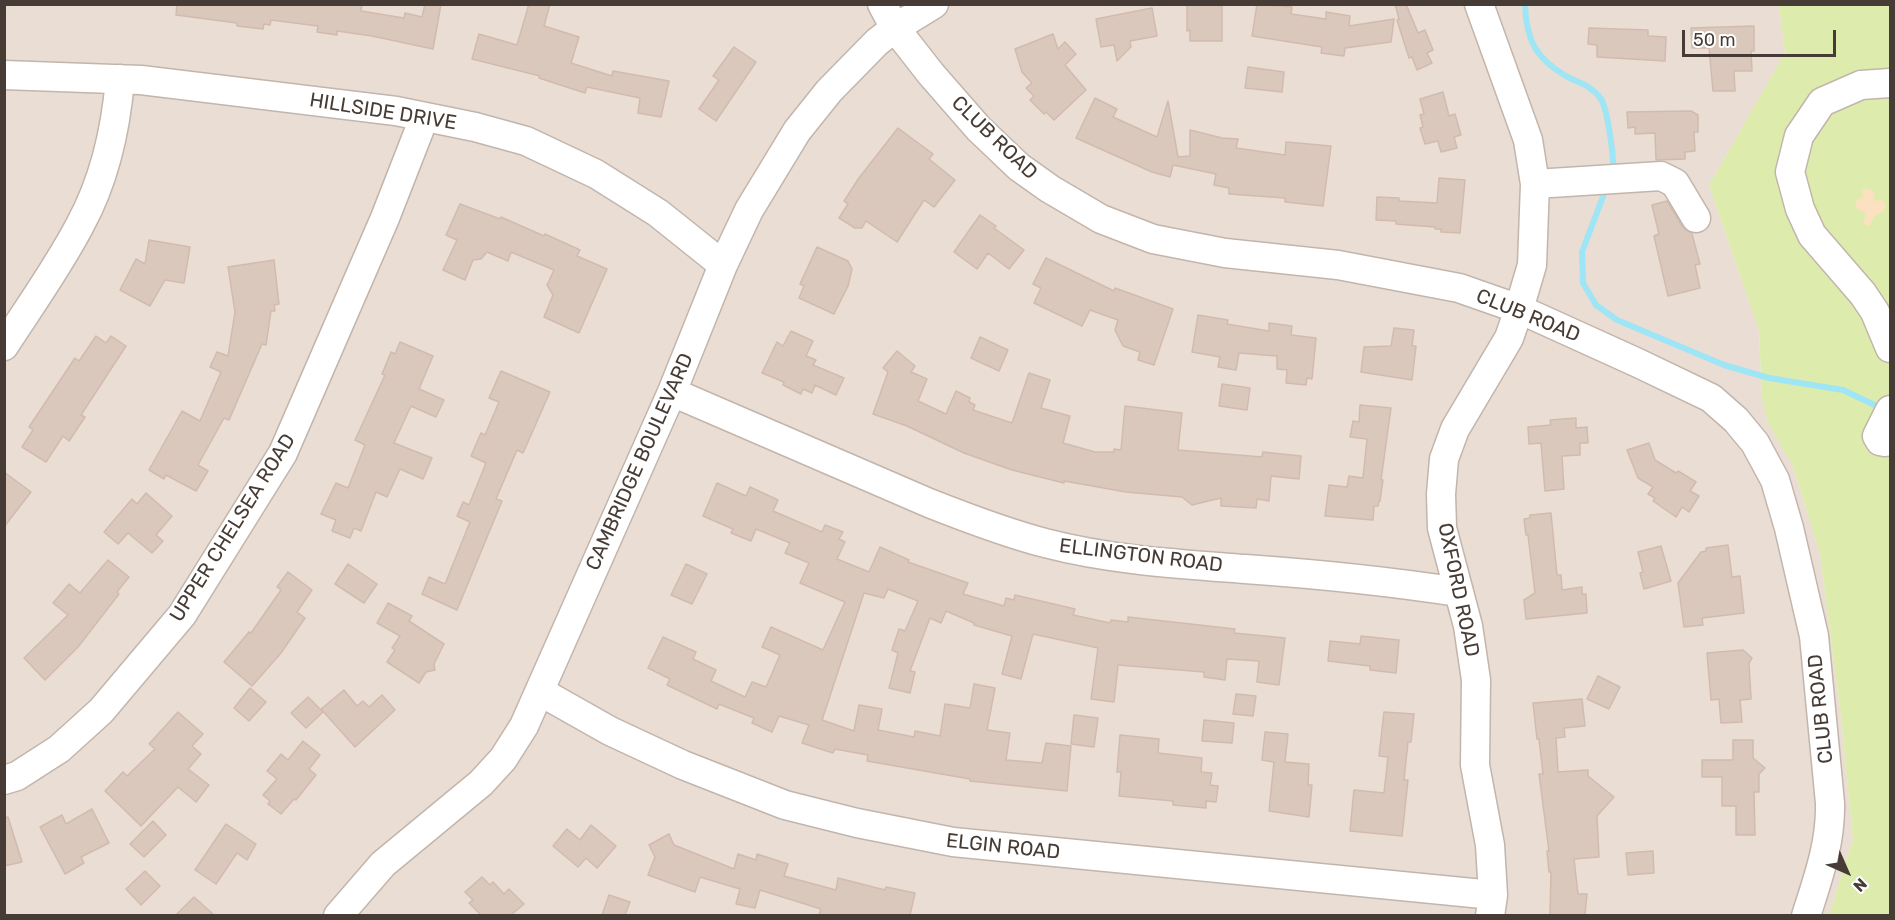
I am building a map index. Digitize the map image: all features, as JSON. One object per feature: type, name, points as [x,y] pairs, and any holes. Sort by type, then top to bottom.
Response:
[{"type":"street","name":"CAMBRIDGE BOULEVARD","points":[[338,915],[382,864],[481,783],[503,759],[525,726],[615,517],[672,392],[723,265],[749,210],[797,131],[830,91],[877,42],[889,16],[934,4]]},
{"type":"street","name":"OXFORD ROAD","points":[[1479,4],[1528,140],[1535,184],[1532,265],[1519,309],[1509,338],[1455,429],[1444,459],[1441,494],[1442,528],[1468,626],[1476,680],[1475,765],[1490,845],[1491,905]]},
{"type":"street","name":"CLUB ROAD","points":[[889,16],[938,82],[979,129],[1019,167],[1050,189],[1101,219],[1153,240],[1224,253],[1338,265],[1459,288],[1519,309],[1711,398],[1736,420],[1755,443],[1775,480],[1789,528],[1814,636],[1831,826],[1826,851],[1806,915]]},
{"type":"street","name":"HILLSIDE DRIVE","points":[[4,75],[141,80],[384,109],[475,127],[526,141],[596,174],[658,213],[723,265]]},
{"type":"street","points":[[4,346],[60,261],[96,189],[112,135],[120,79]]},
{"type":"street","points":[[1890,83],[1861,85],[1822,102],[1799,136],[1790,172],[1800,208],[1812,236],[1863,294],[1875,312],[1890,348]]},
{"type":"street","name":"UPPER CHELSEA ROAD","points":[[4,780],[16,776],[59,749],[101,711],[182,615],[283,453],[385,218],[424,118]]},
{"type":"street","points":[[1535,184],[1660,176],[1675,183],[1696,218]]},
{"type":"street","name":"ELLINGTON ROAD","points":[[672,392],[929,503],[969,519],[1046,544],[1176,564],[1329,576],[1458,592]]},
{"type":"street","name":"ELGIN ROAD","points":[[541,693],[683,765],[785,805],[857,823],[953,842],[1491,905]]},
{"type":"shaded area","points":[[5,5],[1779,5],[1785,53],[1709,185],[1759,330],[1762,399],[1768,423],[1793,466],[1820,554],[1841,716],[1853,839],[1829,915],[5,916]]},
{"type":"green space","points":[[1779,5],[1890,5],[1890,915],[1829,915],[1853,839],[1841,716],[1820,554],[1793,466],[1768,423],[1762,399],[1759,330],[1709,185],[1785,53]]},
{"type":"sand","points":[[1866,188],[1875,192],[1873,198],[1876,201],[1883,200],[1886,206],[1884,211],[1874,216],[1871,224],[1867,226],[1864,224],[1865,212],[1857,209],[1855,204],[1863,197],[1862,191]]},
{"type":"building","points":[[177,4],[362,4],[361,11],[404,18],[405,13],[422,17],[425,4],[441,4],[433,49],[372,36],[337,31],[337,35],[317,32],[318,26],[271,20],[270,25],[264,24],[263,29],[237,26],[237,23],[176,15]]},
{"type":"building","points":[[529,4],[550,4],[544,26],[579,37],[571,63],[612,76],[613,71],[669,81],[661,117],[638,113],[640,98],[587,87],[585,93],[539,78],[540,76],[472,59],[479,34],[517,45]]},
{"type":"building","points":[[1187,4],[1222,4],[1222,41],[1190,41],[1190,30],[1187,31]]},
{"type":"building","points":[[1257,4],[1292,7],[1291,14],[1326,19],[1326,12],[1350,16],[1349,26],[1394,19],[1391,42],[1345,48],[1344,56],[1321,53],[1322,47],[1252,36]]},
{"type":"building","points":[[1395,4],[1406,4],[1418,33],[1425,30],[1433,50],[1427,53],[1432,63],[1417,70],[1412,57],[1409,58],[1397,20],[1399,19]]},
{"type":"building","points":[[1152,8],[1157,36],[1130,41],[1131,47],[1117,61],[1114,45],[1101,47],[1096,19]]},
{"type":"building","points":[[1754,26],[1754,51],[1751,51],[1752,71],[1734,71],[1735,91],[1713,91],[1709,48],[1692,48],[1691,28]]},
{"type":"building","points":[[1589,28],[1648,30],[1648,36],[1666,37],[1665,61],[1597,57],[1597,45],[1588,44]]},
{"type":"building","points":[[1053,34],[1058,49],[1065,42],[1076,54],[1065,65],[1086,90],[1054,120],[1030,100],[1034,96],[1026,88],[1032,83],[1022,72],[1015,49]]},
{"type":"building","points":[[734,47],[756,62],[716,121],[699,109],[719,80],[713,76]]},
{"type":"building","points":[[1248,67],[1284,72],[1282,92],[1245,88]]},
{"type":"building","points":[[1443,92],[1449,116],[1455,114],[1461,135],[1454,137],[1457,148],[1441,152],[1438,141],[1425,144],[1420,128],[1423,127],[1420,115],[1424,114],[1420,99]]},
{"type":"building","points":[[1095,98],[1117,109],[1113,117],[1157,137],[1168,101],[1178,157],[1190,156],[1190,130],[1222,138],[1238,139],[1236,148],[1285,155],[1286,142],[1331,146],[1323,206],[1285,202],[1285,198],[1229,194],[1229,188],[1214,185],[1216,174],[1173,165],[1170,177],[1152,172],[1076,138]]},
{"type":"building","points":[[1691,111],[1698,115],[1698,132],[1694,132],[1695,151],[1685,152],[1685,159],[1656,160],[1655,133],[1635,134],[1635,127],[1628,128],[1627,112]]},
{"type":"building","points":[[898,128],[933,154],[929,159],[955,180],[934,207],[924,200],[897,242],[866,221],[862,228],[855,228],[839,218],[848,204],[844,201],[859,178]]},
{"type":"building","points":[[1439,178],[1465,180],[1460,233],[1441,232],[1441,229],[1435,229],[1435,227],[1376,220],[1377,197],[1437,203]]},
{"type":"building","points":[[1667,201],[1682,226],[1692,234],[1700,264],[1695,265],[1700,288],[1668,296],[1654,236],[1659,234],[1652,205]]},
{"type":"building","points":[[460,204],[500,219],[501,217],[544,236],[545,234],[580,250],[577,256],[607,269],[579,333],[544,317],[553,295],[547,285],[554,270],[511,252],[508,261],[487,252],[481,259],[473,260],[465,280],[443,270],[457,240],[446,235]]},
{"type":"building","points":[[980,215],[1024,250],[1009,269],[988,253],[977,269],[954,252]]},
{"type":"building","points":[[149,240],[190,247],[184,283],[165,280],[150,306],[120,290],[136,259],[145,264]]},
{"type":"building","points":[[817,247],[848,261],[852,269],[848,286],[834,314],[799,298],[804,286],[800,284]]},
{"type":"building","points":[[1046,258],[1114,291],[1115,288],[1173,309],[1154,365],[1138,360],[1140,352],[1123,346],[1115,330],[1118,320],[1090,310],[1082,326],[1034,303],[1041,288],[1033,284]]},
{"type":"building","points":[[274,260],[279,304],[274,305],[275,311],[271,311],[266,345],[262,344],[229,420],[224,418],[198,465],[208,471],[196,491],[166,475],[164,479],[149,470],[182,411],[200,421],[221,372],[210,367],[217,352],[228,356],[235,312],[228,267]]},
{"type":"building","points":[[1198,315],[1228,320],[1227,324],[1269,331],[1269,323],[1292,326],[1291,335],[1316,338],[1312,379],[1307,378],[1306,385],[1286,383],[1287,370],[1277,369],[1277,356],[1239,353],[1236,370],[1218,367],[1220,357],[1192,352]]},
{"type":"building","points":[[1394,328],[1414,330],[1412,346],[1416,346],[1412,380],[1361,372],[1364,347],[1391,346]]},
{"type":"building","points":[[791,331],[813,341],[806,356],[816,360],[813,365],[844,378],[836,395],[815,385],[812,393],[803,389],[801,394],[783,385],[784,382],[762,373],[777,342],[783,346]]},
{"type":"building","points":[[96,336],[106,343],[111,336],[126,346],[81,415],[85,417],[69,441],[63,436],[46,462],[22,447],[33,430],[29,427],[75,358],[79,361]]},
{"type":"building","points":[[980,337],[1008,350],[999,371],[971,358]]},
{"type":"building","points":[[400,342],[433,356],[419,389],[444,400],[436,417],[411,406],[394,443],[432,458],[423,479],[400,469],[387,497],[376,492],[361,531],[354,528],[350,538],[332,531],[336,520],[321,514],[336,483],[348,488],[365,445],[355,440],[385,375],[382,374],[391,352],[395,354]]},
{"type":"building","points":[[897,351],[915,366],[911,372],[927,379],[918,401],[946,414],[956,391],[970,398],[969,402],[975,405],[973,410],[1012,423],[1029,373],[1050,380],[1041,408],[1070,416],[1063,443],[1095,452],[1114,452],[1114,449],[1121,450],[1125,406],[1182,413],[1178,450],[1262,457],[1263,452],[1301,456],[1299,479],[1271,476],[1269,501],[1257,499],[1256,508],[1221,506],[1221,498],[1192,505],[1182,497],[1126,492],[1064,481],[1064,483],[1012,470],[964,453],[907,426],[873,414],[888,372],[883,368]]},
{"type":"building","points":[[501,371],[550,392],[523,453],[517,450],[496,499],[502,501],[457,610],[422,594],[429,577],[445,584],[470,522],[457,516],[463,502],[469,505],[486,463],[471,456],[481,433],[485,435],[499,402],[489,398]]},
{"type":"building","points":[[1222,384],[1250,388],[1247,410],[1219,406]]},
{"type":"building","points":[[1360,405],[1391,408],[1380,501],[1378,506],[1374,506],[1373,520],[1325,516],[1329,485],[1347,487],[1349,476],[1363,478],[1367,439],[1350,437],[1353,421],[1359,422]]},
{"type":"building","points":[[1576,418],[1576,428],[1587,427],[1588,443],[1580,443],[1580,455],[1562,456],[1564,489],[1545,491],[1541,443],[1529,444],[1528,427],[1551,425],[1550,420]]},
{"type":"building","points":[[1649,443],[1655,460],[1696,482],[1690,491],[1699,496],[1689,512],[1682,507],[1676,517],[1653,501],[1655,498],[1648,494],[1653,487],[1638,478],[1627,450]]},
{"type":"building","points":[[4,472],[31,492],[4,527]]},
{"type":"building","points":[[717,483],[746,496],[750,487],[778,500],[773,511],[822,532],[825,525],[843,532],[839,539],[845,542],[837,559],[869,572],[880,547],[909,560],[908,562],[968,583],[963,594],[1004,606],[1006,598],[1014,600],[1015,595],[1075,609],[1073,615],[1110,623],[1111,620],[1128,622],[1128,617],[1235,629],[1234,633],[1285,638],[1279,685],[1257,682],[1259,661],[1227,659],[1225,680],[1204,677],[1204,672],[1118,665],[1114,702],[1091,699],[1098,648],[1033,634],[1021,679],[1002,674],[1012,636],[974,625],[946,611],[941,623],[930,618],[910,671],[915,672],[910,693],[889,688],[898,653],[892,650],[899,629],[905,631],[918,601],[888,589],[884,598],[864,593],[822,720],[854,731],[859,705],[882,709],[878,730],[914,737],[915,731],[940,736],[945,704],[970,708],[974,684],[995,688],[987,730],[1010,733],[1006,760],[1042,763],[1046,743],[1071,746],[1067,791],[970,781],[970,779],[867,761],[868,755],[835,749],[833,753],[802,743],[809,725],[779,716],[772,732],[752,723],[754,718],[719,704],[717,709],[667,685],[670,679],[648,668],[663,637],[696,652],[693,659],[716,670],[711,681],[745,697],[752,682],[766,687],[780,655],[762,647],[771,627],[823,650],[845,602],[800,583],[809,563],[785,553],[790,543],[756,529],[751,541],[731,533],[733,529],[703,516]]},
{"type":"building","points":[[146,493],[172,516],[156,535],[163,541],[152,553],[128,533],[118,544],[104,532],[132,499],[137,504]]},
{"type":"building","points":[[1551,513],[1557,575],[1561,575],[1562,590],[1582,587],[1582,594],[1586,594],[1587,613],[1526,619],[1524,600],[1535,593],[1524,519],[1530,518],[1530,515]]},
{"type":"building","points":[[1728,545],[1732,577],[1740,576],[1744,613],[1702,618],[1703,625],[1684,627],[1678,583],[1701,552],[1706,551],[1706,548]]},
{"type":"building","points":[[1661,546],[1671,581],[1644,589],[1638,552]]},
{"type":"building","points":[[108,560],[129,577],[117,592],[119,594],[78,647],[45,680],[24,658],[68,615],[53,603],[69,584],[80,593]]},
{"type":"building","points":[[348,564],[377,584],[364,603],[335,584]]},
{"type":"building","points":[[686,564],[707,574],[692,604],[671,595]]},
{"type":"building","points":[[288,572],[312,590],[297,612],[305,618],[281,653],[252,686],[224,662],[249,632],[251,633],[281,590],[277,587]]},
{"type":"building","points":[[388,603],[412,616],[409,621],[444,644],[434,664],[435,670],[426,672],[419,683],[387,662],[400,636],[377,623]]},
{"type":"building","points":[[1361,636],[1399,640],[1396,673],[1370,670],[1370,666],[1328,661],[1330,641],[1360,644]]},
{"type":"building","points":[[1743,650],[1752,658],[1749,663],[1751,699],[1740,700],[1742,722],[1721,723],[1719,699],[1711,700],[1707,653]]},
{"type":"building","points":[[1598,676],[1620,687],[1609,709],[1587,699]]},
{"type":"building","points":[[250,688],[266,702],[249,721],[234,708]]},
{"type":"building","points":[[344,690],[357,706],[363,701],[369,707],[382,695],[395,710],[355,747],[321,709]]},
{"type":"building","points":[[1236,694],[1256,696],[1253,716],[1233,714]]},
{"type":"building","points":[[308,697],[323,712],[306,728],[291,713]]},
{"type":"building","points":[[1582,699],[1585,726],[1564,728],[1565,737],[1556,738],[1558,772],[1588,770],[1588,776],[1614,797],[1597,816],[1599,857],[1574,859],[1578,894],[1587,894],[1585,915],[1550,915],[1551,872],[1549,872],[1547,851],[1549,851],[1539,774],[1543,774],[1533,703]]},
{"type":"building","points":[[178,712],[203,734],[192,746],[201,754],[188,769],[209,785],[196,802],[178,787],[141,826],[105,791],[123,772],[127,776],[155,749],[149,744]]},
{"type":"building","points":[[1384,712],[1414,714],[1404,780],[1408,780],[1402,836],[1350,831],[1354,790],[1384,793],[1388,757],[1379,756]]},
{"type":"building","points":[[1074,715],[1098,718],[1094,747],[1071,744]]},
{"type":"building","points":[[1204,720],[1234,723],[1232,743],[1202,741]]},
{"type":"building","points":[[1265,732],[1288,734],[1285,762],[1309,764],[1308,785],[1312,785],[1309,817],[1269,811],[1274,762],[1262,760]]},
{"type":"building","points":[[1120,735],[1159,739],[1158,753],[1202,758],[1201,772],[1212,773],[1210,785],[1218,786],[1216,802],[1206,801],[1206,808],[1173,805],[1173,801],[1119,796],[1121,772],[1117,772]]},
{"type":"building","points":[[1733,740],[1753,740],[1753,758],[1765,768],[1759,774],[1759,792],[1754,792],[1755,835],[1736,835],[1736,806],[1722,806],[1722,777],[1702,777],[1702,760],[1733,760]]},
{"type":"building","points":[[303,741],[320,755],[309,769],[316,775],[296,800],[294,799],[281,814],[268,804],[270,801],[263,795],[277,779],[267,771],[281,754],[288,760]]},
{"type":"building","points":[[92,809],[109,843],[81,857],[84,863],[65,874],[40,827],[62,815],[66,824]]},
{"type":"building","points":[[8,817],[22,862],[4,866],[4,818]]},
{"type":"building","points":[[153,821],[166,835],[144,857],[130,844]]},
{"type":"building","points":[[226,824],[256,844],[247,860],[237,853],[216,884],[195,870]]},
{"type":"building","points":[[591,825],[616,846],[597,868],[586,858],[578,867],[553,846],[567,829],[580,840]]},
{"type":"building","points":[[669,834],[674,845],[734,869],[738,854],[756,860],[757,854],[788,864],[784,876],[836,890],[838,878],[885,890],[886,887],[915,893],[910,915],[819,915],[821,909],[760,890],[755,908],[736,904],[740,889],[700,877],[695,892],[648,875],[655,857],[649,845]]},
{"type":"building","points":[[1653,851],[1654,873],[1628,875],[1626,853]]},
{"type":"building","points":[[145,871],[160,886],[141,905],[126,889]]},
{"type":"building","points":[[482,877],[490,885],[493,882],[504,894],[509,889],[524,904],[511,915],[481,915],[469,903],[473,900],[465,892]]},
{"type":"building","points":[[609,895],[630,902],[625,915],[602,915]]},
{"type":"building","points":[[194,897],[214,915],[176,915]]},
{"type":"waterway","points":[[1525,4],[1527,27],[1540,55],[1555,69],[1588,87],[1601,99],[1610,135],[1613,171]]},
{"type":"waterway","points":[[1607,186],[1582,252],[1583,283],[1596,305],[1617,320],[1724,365],[1769,378],[1843,390],[1883,409]]}]
